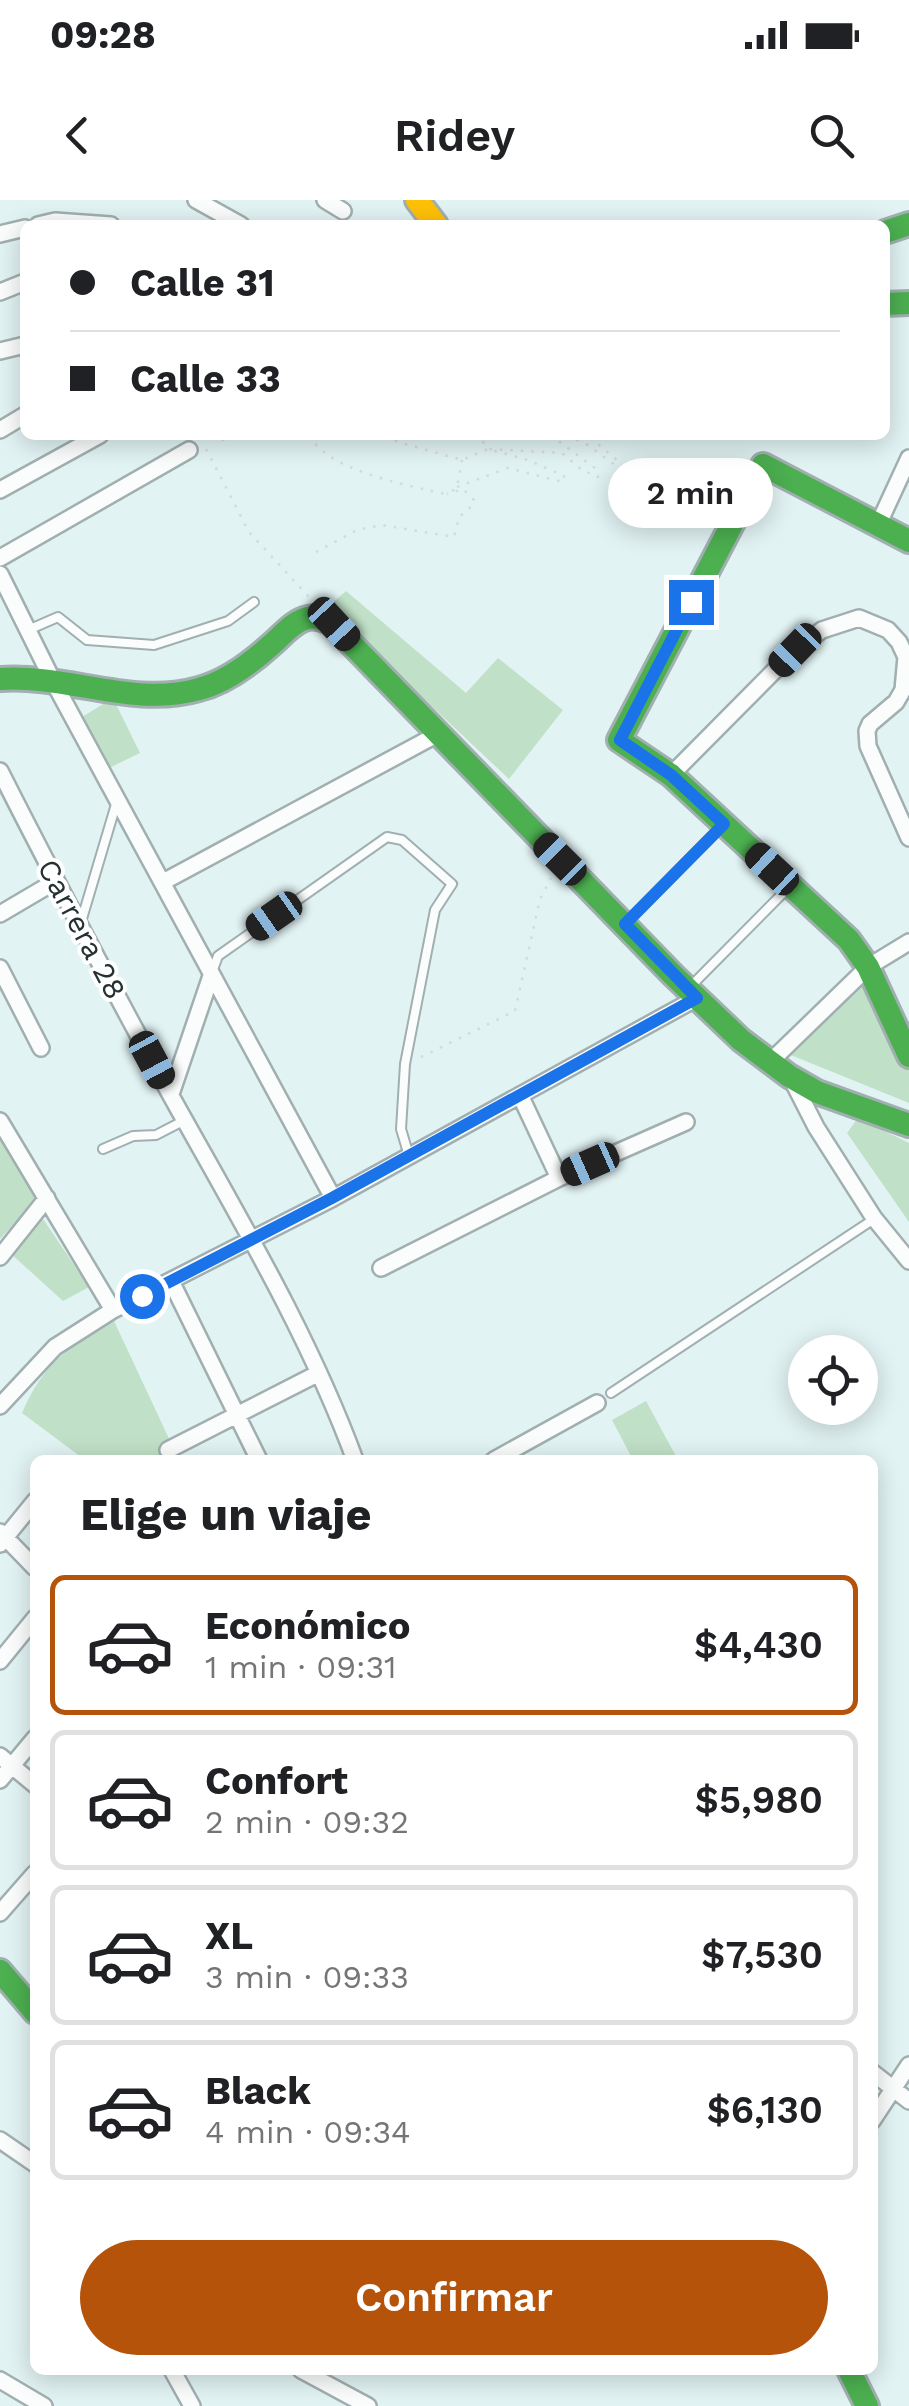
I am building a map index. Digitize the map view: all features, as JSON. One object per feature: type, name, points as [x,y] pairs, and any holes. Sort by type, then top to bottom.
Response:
[{"type":"street","points":[[196,200],[232,220]]},
{"type":"street","points":[[325,200],[342,211]]},
{"type":"street","points":[[417,200],[432,220]]},
{"type":"street","points":[[0,490],[91,440]]},
{"type":"street","points":[[0,558],[196,447]]},
{"type":"street","points":[[878,525],[909,458]]},
{"type":"street","points":[[909,541],[763,465],[620,740],[671,775],[849,940],[868,967],[909,1056]]},
{"type":"street","points":[[0,574],[332,1198]]},
{"type":"street","points":[[0,679],[20,676],[112,694],[167,696],[196,691],[239,670],[302,620],[316,616],[334,624],[436,735],[693,994],[770,1062],[792,1078],[909,1125]]},
{"type":"street","points":[[671,775],[795,650],[822,630],[860,618],[888,630],[906,657],[903,690],[867,731],[868,746],[909,838]]},
{"type":"street","points":[[162,882],[436,735]]},
{"type":"street","name":"Carrera 28","points":[[0,771],[56,882],[252,1240],[320,1373],[354,1455]]},
{"type":"street","points":[[0,914],[56,882]]},
{"type":"street","points":[[770,1062],[868,967],[909,942]]},
{"type":"street","points":[[0,968],[41,1048]]},
{"type":"street","points":[[170,1094],[211,976]]},
{"type":"street","points":[[0,1406],[55,1348],[112,1310],[410,1156],[693,994]]},
{"type":"street","points":[[792,1078],[816,1127],[874,1218],[909,1260]]},
{"type":"street","points":[[520,1095],[559,1178]]},
{"type":"street","points":[[0,1121],[112,1310]]},
{"type":"street","points":[[381,1268],[559,1178],[686,1122]]},
{"type":"street","points":[[0,1258],[47,1198]]},
{"type":"street","points":[[171,1281],[257,1455]]},
{"type":"street","points":[[168,1450],[320,1373]]},
{"type":"street","points":[[503,1455],[604,1398]]},
{"type":"street","points":[[30,1507],[2,1538],[30,1563]]},
{"type":"street","points":[[0,1661],[30,1624]]},
{"type":"street","points":[[0,1780],[6,1761],[30,1742]]},
{"type":"street","points":[[6,1761],[30,1781]]},
{"type":"street","points":[[0,1913],[30,1879]]},
{"type":"street","points":[[0,1972],[30,2006]]},
{"type":"street","points":[[878,2111],[909,2065]]},
{"type":"street","points":[[878,2076],[909,2101]]},
{"type":"street","points":[[3,2148],[30,2162]]},
{"type":"street","points":[[175,2375],[192,2406]]},
{"type":"street","points":[[310,2375],[368,2406]]},
{"type":"street","points":[[852,2375],[867,2406]]},
{"type":"street","points":[[0,2380],[44,2406]]},
{"type":"lane","points":[[28,630],[58,616],[87,640],[154,645],[228,621],[254,602]]},
{"type":"lane","points":[[80,926],[118,800]]},
{"type":"lane","points":[[625,924],[724,824]]},
{"type":"lane","points":[[211,976],[218,956],[387,836],[402,840],[452,884],[435,910],[405,1064],[401,1129],[410,1156]]},
{"type":"lane","points":[[693,994],[790,886]]},
{"type":"lane","points":[[104,1149],[132,1136],[156,1136],[186,1120]]},
{"type":"lane","points":[[604,1398],[874,1218]]},
{"type":"path","points":[[312,440],[330,457],[385,480],[447,494],[463,489],[474,500],[460,517],[454,538],[382,525],[357,530],[316,552]]},
{"type":"path","points":[[395,440],[462,460],[488,449],[562,453],[582,470],[598,477],[596,468],[557,440]]},
{"type":"path","points":[[447,494],[508,468],[563,482],[564,476],[488,449],[482,440]]},
{"type":"path","points":[[578,440],[615,465],[616,460],[593,440]]},
{"type":"path","points":[[196,447],[250,532],[312,601],[316,616]]},
{"type":"path","points":[[457,487],[462,460]]},
{"type":"path","points":[[405,1064],[514,1010],[540,898],[560,859]]},
{"type":"green space","points":[[346,591],[466,693],[498,658],[563,710],[509,779],[327,608]]},
{"type":"green space","points":[[113,698],[140,753],[107,769],[82,717]]},
{"type":"green space","points":[[869,960],[909,1044],[909,1103],[781,1051]]},
{"type":"green space","points":[[858,1118],[909,1143],[909,1222],[847,1133]]},
{"type":"green space","points":[[0,1132],[39,1197],[0,1239]]},
{"type":"green space","points":[[39,1213],[89,1287],[63,1301],[9,1252]]},
{"type":"green space","points":[[114,1321],[177,1455],[78,1455],[22,1413],[48,1369],[83,1339]]},
{"type":"green space","points":[[646,1401],[675,1455],[630,1455],[612,1420]]},
{"type":"traffic: fast","points":[[890,230],[909,224]]},
{"type":"traffic: fast","points":[[890,304],[909,303]]},
{"type":"traffic: fast","points":[[909,541],[763,465],[619,740],[671,775],[849,940],[868,967],[909,1056]]},
{"type":"traffic: fast","points":[[0,679],[50,681],[125,693],[174,694],[228,677],[303,620],[311,617],[330,622],[741,1040],[817,1092],[909,1125]]},
{"type":"traffic: fast","points":[[0,1971],[30,2006]]},
{"type":"traffic: fast","points":[[852,2375],[867,2406]]},
{"type":"traffic: slow","points":[[417,200],[432,220]]},
{"type":"route","points":[[142,1296],[332,1198],[697,998],[625,924],[724,824],[671,775],[620,740],[691,602]]}]
